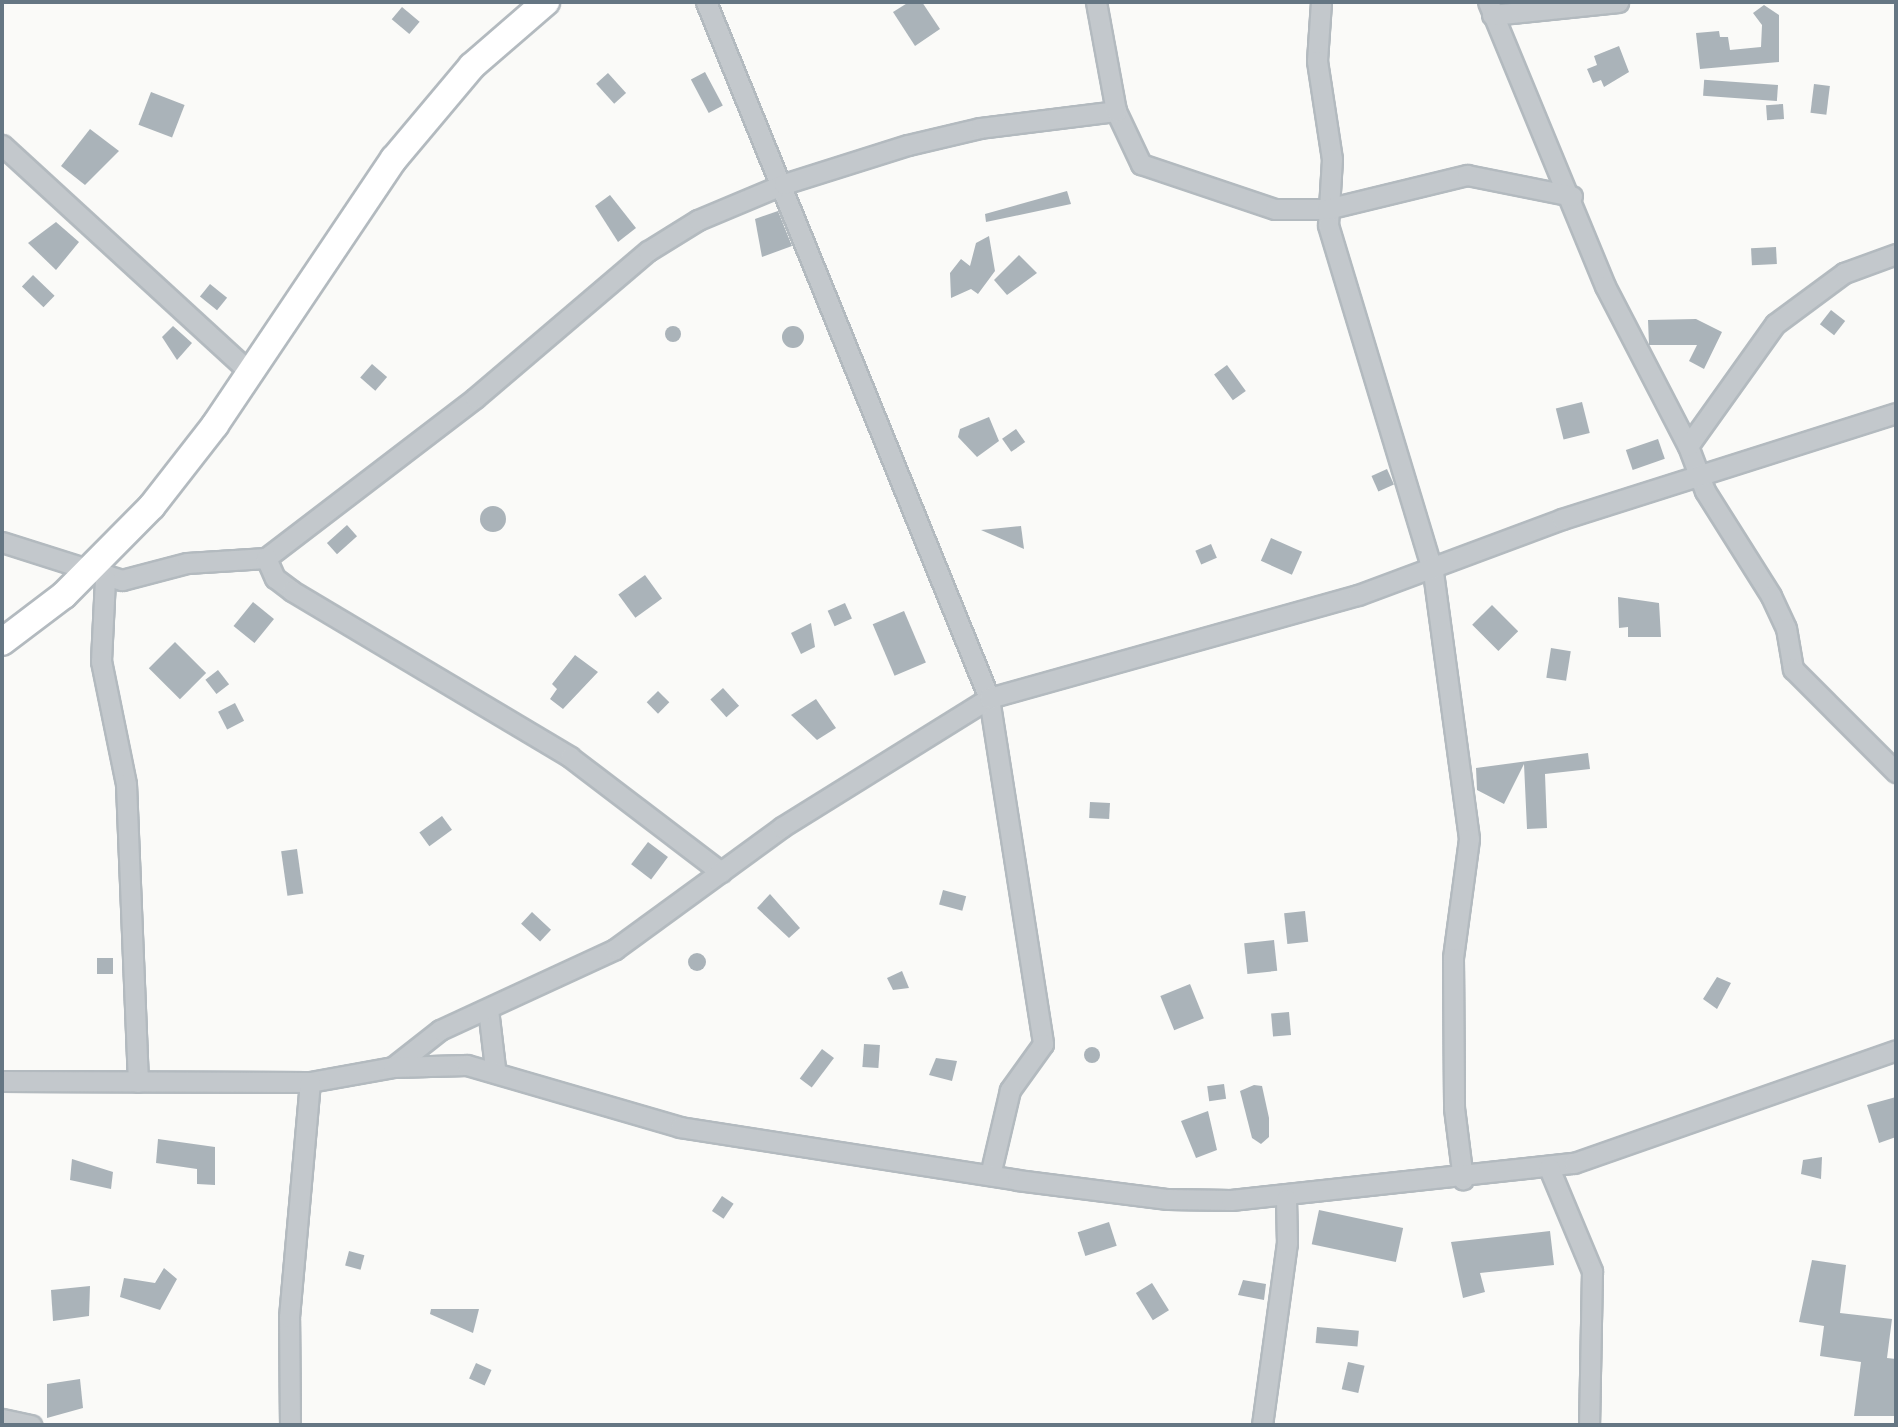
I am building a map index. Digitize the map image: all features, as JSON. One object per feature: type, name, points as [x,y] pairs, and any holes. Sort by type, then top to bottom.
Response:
[{"type":"street","points":[[2,642],[96,576],[152,506],[250,372],[363,202],[431,113],[546,2]]},
{"type":"street","points":[[706,2],[784,184],[989,698],[1043,1044],[1010,1090],[990,1175]]},
{"type":"street","points":[[1096,2],[1116,111],[1133,158],[1150,169],[1275,209],[1327,209],[1467,175],[1573,196]]},
{"type":"street","points":[[1321,2],[1317,61],[1332,159],[1327,209],[1433,572],[1469,838],[1453,958],[1452,1032],[1463,1179]]},
{"type":"street","points":[[1618,2],[1490,8],[1573,196],[1605,286],[1688,446],[1702,479],[1776,607],[1802,683],[1896,772]]},
{"type":"street","points":[[2,542],[96,576],[137,579],[203,561],[266,558],[475,398],[648,251],[729,205],[784,184],[980,128],[1116,111]]},
{"type":"street","points":[[2,145],[250,372]]},
{"type":"street","points":[[1688,446],[1775,324],[1844,273],[1896,254]]},
{"type":"street","points":[[393,1067],[418,1043],[615,949],[721,872],[989,698],[1433,572],[1562,519],[1702,479],[1896,414]]},
{"type":"street","points":[[266,558],[275,578],[292,591],[569,757],[721,872]]},
{"type":"street","points":[[96,576],[101,661],[126,784],[138,1082]]},
{"type":"street","points":[[488,1009],[495,1068]]},
{"type":"street","points":[[2,1081],[310,1082],[393,1067],[495,1068],[634,1118],[990,1175],[1168,1199],[1286,1199],[1549,1168],[1626,1149],[1896,1050]]},
{"type":"street","points":[[290,1425],[290,1305],[310,1082]]},
{"type":"street","points":[[1549,1168],[1592,1270],[1589,1425]]},
{"type":"street","points":[[1262,1425],[1287,1243],[1286,1199]]},
{"type":"street","points":[[2,1419],[31,1425]]},
{"type":"building","points":[[909,2],[922,2],[940,29],[915,46],[893,12]]},
{"type":"building","points":[[1764,5],[1779,15],[1779,62],[1700,69],[1696,33],[1719,31],[1720,37],[1728,37],[1730,50],[1761,47],[1762,25],[1753,13]]},
{"type":"building","points":[[402,7],[420,22],[409,34],[392,19]]},
{"type":"building","points":[[1619,46],[1629,72],[1604,87],[1601,80],[1593,83],[1587,69],[1597,65],[1594,56]]},
{"type":"building","points":[[705,72],[723,106],[709,113],[691,80]]},
{"type":"building","points":[[608,73],[626,93],[614,104],[596,84]]},
{"type":"building","points":[[1704,80],[1778,85],[1777,101],[1703,96]]},
{"type":"building","points":[[1814,84],[1830,86],[1826,115],[1810,113]]},
{"type":"building","points":[[151,92],[185,105],[172,138],[138,125]]},
{"type":"building","points":[[1783,104],[1784,119],[1767,120],[1766,105]]},
{"type":"building","points":[[90,129],[119,151],[85,185],[61,166]]},
{"type":"building","points":[[1067,191],[1071,204],[986,222],[985,214]]},
{"type":"building","points":[[610,195],[636,228],[618,242],[595,206]]},
{"type":"building","points":[[778,211],[792,246],[762,257],[755,219]]},
{"type":"building","points":[[56,222],[79,242],[56,270],[28,243]]},
{"type":"building","points":[[989,236],[995,271],[978,294],[971,289],[951,298],[950,273],[961,259],[970,266],[976,243]]},
{"type":"building","points":[[1776,247],[1777,264],[1752,265],[1751,248]]},
{"type":"building","points":[[1019,255],[1037,273],[1007,295],[994,280]]},
{"type":"building","points":[[33,275],[55,296],[43,307],[22,287]]},
{"type":"building","points":[[210,284],[227,298],[217,310],[200,296]]},
{"type":"building","points":[[1831,310],[1845,321],[1834,335],[1820,324]]},
{"type":"building","points":[[1696,319],[1722,332],[1704,369],[1689,361],[1697,345],[1649,345],[1648,320]]},
{"type":"building","points":[[173,326],[192,343],[177,360],[162,337]]},
{"type":"building","points":[[670,326],[676,326],[681,334],[679,340],[670,342],[665,337],[665,331]]},
{"type":"building","points":[[793,326],[801,329],[804,337],[801,345],[793,348],[785,345],[782,337],[785,329]]},
{"type":"building","points":[[372,364],[387,377],[375,391],[360,378]]},
{"type":"building","points":[[1227,365],[1246,391],[1233,400],[1214,374]]},
{"type":"building","points":[[1582,402],[1590,433],[1564,440],[1556,409]]},
{"type":"building","points":[[989,417],[999,441],[977,457],[958,437],[960,429]]},
{"type":"building","points":[[1016,429],[1025,442],[1011,452],[1002,439]]},
{"type":"building","points":[[1658,439],[1665,459],[1633,470],[1626,450]]},
{"type":"building","points":[[1387,469],[1394,485],[1378,491],[1371,476]]},
{"type":"building","points":[[493,506],[502,510],[506,519],[502,528],[493,532],[484,528],[480,519],[484,510]]},
{"type":"building","points":[[347,525],[357,536],[337,554],[327,543]]},
{"type":"building","points":[[1021,526],[1024,549],[981,530]]},
{"type":"building","points":[[1271,538],[1302,552],[1292,575],[1261,561]]},
{"type":"building","points":[[1211,544],[1217,558],[1201,564],[1195,551]]},
{"type":"building","points":[[645,575],[662,598],[635,618],[618,594]]},
{"type":"building","points":[[1618,597],[1659,603],[1661,637],[1628,637],[1628,627],[1619,628]]},
{"type":"building","points":[[253,602],[274,619],[254,643],[233,626]]},
{"type":"building","points":[[845,603],[852,619],[835,626],[828,611]]},
{"type":"building","points":[[1492,605],[1518,631],[1498,651],[1472,625]]},
{"type":"building","points":[[904,611],[926,663],[895,676],[873,624]]},
{"type":"building","points":[[811,623],[815,647],[801,654],[791,633]]},
{"type":"building","points":[[175,642],[206,673],[180,699],[149,668]]},
{"type":"building","points":[[1551,648],[1571,651],[1566,681],[1546,678]]},
{"type":"building","points":[[575,655],[598,672],[563,709],[550,699],[557,689],[552,684]]},
{"type":"building","points":[[218,670],[229,684],[216,694],[205,680]]},
{"type":"building","points":[[723,688],[739,706],[726,717],[710,699]]},
{"type":"building","points":[[658,691],[669,702],[658,714],[647,702]]},
{"type":"building","points":[[816,699],[836,728],[817,740],[791,715]]},
{"type":"building","points":[[235,703],[244,721],[227,729],[218,712]]},
{"type":"building","points":[[1588,753],[1590,769],[1545,774],[1547,828],[1527,829],[1524,764],[1504,804],[1477,790],[1476,768]]},
{"type":"building","points":[[1090,802],[1110,803],[1109,819],[1089,818]]},
{"type":"building","points":[[442,816],[452,830],[429,846],[419,832]]},
{"type":"building","points":[[648,842],[668,857],[651,879],[631,864]]},
{"type":"building","points":[[297,849],[303,894],[287,896],[281,851]]},
{"type":"building","points":[[943,890],[966,896],[962,911],[939,904]]},
{"type":"building","points":[[770,894],[800,928],[789,938],[757,908]]},
{"type":"building","points":[[1305,911],[1308,942],[1287,944],[1284,913]]},
{"type":"building","points":[[532,912],[551,930],[540,941],[521,924]]},
{"type":"building","points":[[1274,940],[1277,971],[1247,974],[1244,943]]},
{"type":"building","points":[[693,953],[701,953],[706,962],[704,969],[693,971],[688,966],[688,958]]},
{"type":"building","points":[[97,958],[113,958],[113,974],[97,974]]},
{"type":"building","points":[[902,971],[909,988],[893,990],[887,978]]},
{"type":"building","points":[[1717,977],[1731,983],[1717,1009],[1703,999]]},
{"type":"building","points":[[1190,984],[1204,1018],[1174,1030],[1160,996]]},
{"type":"building","points":[[1289,1012],[1291,1035],[1273,1036],[1271,1014]]},
{"type":"building","points":[[864,1044],[880,1045],[878,1068],[862,1067]]},
{"type":"building","points":[[1089,1047],[1095,1047],[1100,1055],[1098,1061],[1089,1063],[1084,1058],[1084,1052]]},
{"type":"building","points":[[822,1049],[834,1058],[812,1088],[800,1079]]},
{"type":"building","points":[[936,1058],[957,1061],[952,1081],[929,1075]]},
{"type":"building","points":[[1224,1084],[1226,1099],[1209,1101],[1207,1086]]},
{"type":"building","points":[[1254,1085],[1262,1086],[1269,1118],[1269,1137],[1261,1144],[1252,1138],[1240,1091]]},
{"type":"building","points":[[1896,1097],[1896,1137],[1879,1143],[1867,1105]]},
{"type":"building","points":[[1208,1111],[1217,1150],[1196,1158],[1181,1121]]},
{"type":"building","points":[[158,1139],[215,1147],[215,1185],[197,1184],[197,1169],[156,1163]]},
{"type":"building","points":[[1822,1157],[1821,1179],[1801,1174],[1803,1160]]},
{"type":"building","points":[[72,1159],[113,1172],[111,1189],[70,1180]]},
{"type":"building","points":[[722,1196],[734,1204],[724,1219],[712,1211]]},
{"type":"building","points":[[1319,1210],[1403,1228],[1396,1262],[1312,1244]]},
{"type":"building","points":[[1109,1222],[1117,1246],[1085,1256],[1078,1232]]},
{"type":"building","points":[[1550,1231],[1554,1265],[1480,1273],[1485,1292],[1463,1298],[1451,1242]]},
{"type":"building","points":[[349,1251],[364,1255],[361,1270],[345,1265]]},
{"type":"building","points":[[1812,1260],[1846,1265],[1840,1313],[1892,1319],[1887,1358],[1896,1359],[1894,1416],[1854,1416],[1861,1362],[1820,1356],[1824,1326],[1799,1322]]},
{"type":"building","points":[[164,1268],[177,1279],[160,1310],[120,1297],[124,1278],[155,1283]]},
{"type":"building","points":[[1243,1280],[1266,1284],[1264,1300],[1238,1295]]},
{"type":"building","points":[[1152,1283],[1169,1310],[1153,1320],[1136,1293]]},
{"type":"building","points":[[90,1286],[89,1316],[53,1321],[51,1290]]},
{"type":"building","points":[[431,1309],[479,1309],[473,1333],[430,1314]]},
{"type":"building","points":[[1317,1327],[1359,1331],[1357,1347],[1316,1343]]},
{"type":"building","points":[[1348,1362],[1365,1366],[1358,1393],[1342,1389]]},
{"type":"building","points":[[476,1363],[492,1370],[485,1385],[469,1379]]},
{"type":"building","points":[[80,1379],[83,1408],[47,1418],[47,1384]]}]
